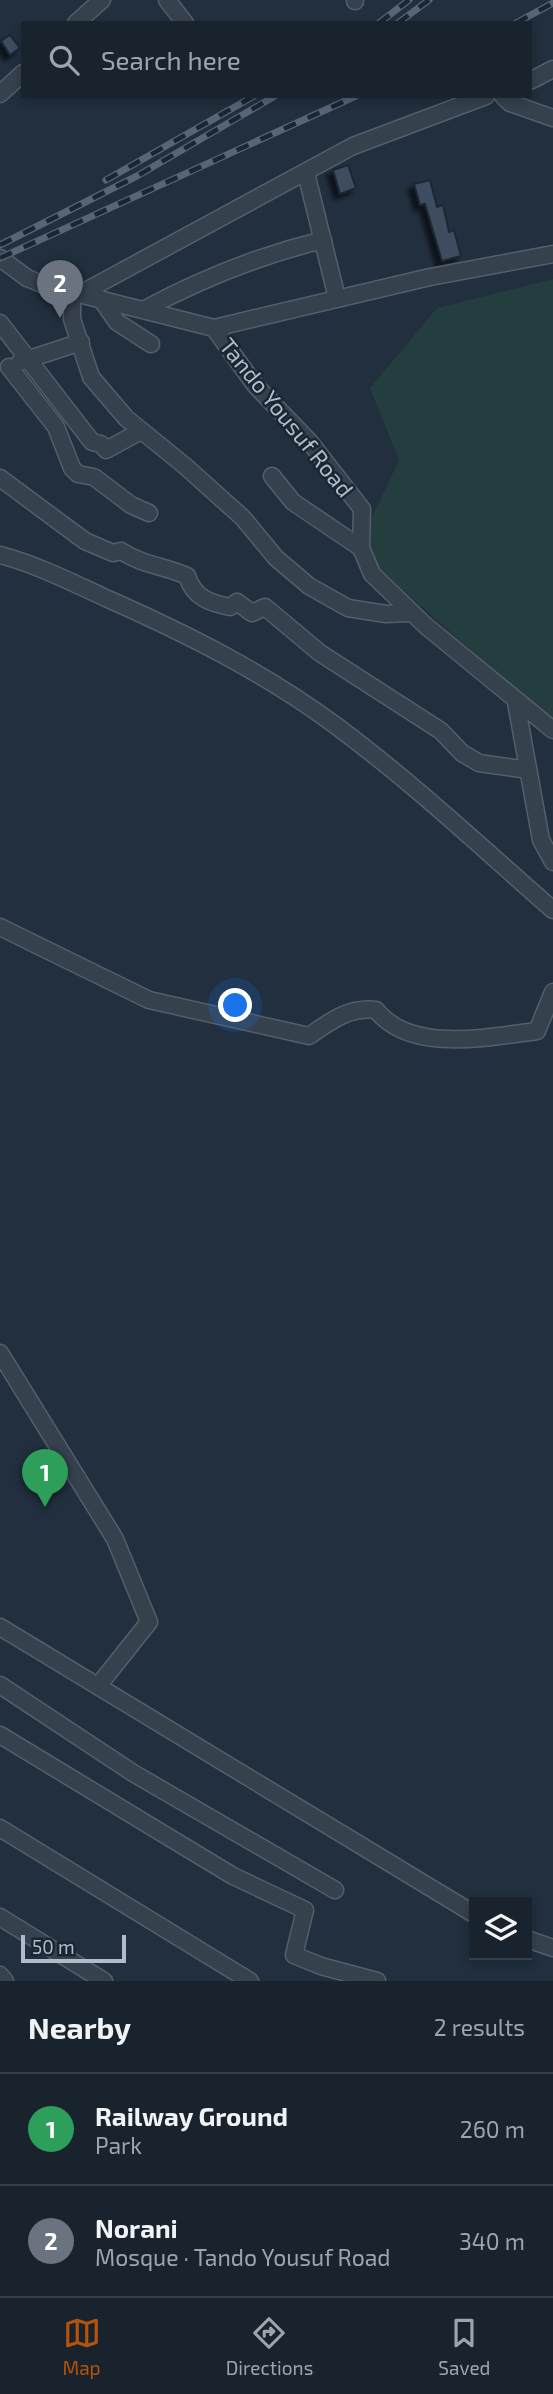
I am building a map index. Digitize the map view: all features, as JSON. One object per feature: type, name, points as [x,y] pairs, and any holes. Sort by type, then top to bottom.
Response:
[{"type":"street","points":[[167,0],[183,21]]},
{"type":"street","points":[[78,21],[97,1]]},
{"type":"street","points":[[532,80],[553,69]]},
{"type":"street","points":[[0,94],[21,75]]},
{"type":"street","points":[[412,613],[386,614],[348,608],[309,586],[276,558],[243,518],[126,418],[92,377],[72,319],[76,293],[353,146],[481,98]]},
{"type":"street","points":[[505,98],[510,103],[553,118]]},
{"type":"street","points":[[306,173],[337,298]]},
{"type":"street","points":[[145,309],[193,284],[281,251],[323,240]]},
{"type":"street","points":[[214,328],[337,298],[553,254]]},
{"type":"street","name":"Tando Yousuf Road","points":[[4,265],[27,278],[76,293],[214,328],[255,385],[309,441],[362,509],[360,548]]},
{"type":"street","points":[[101,299],[117,322],[152,344]]},
{"type":"street","points":[[0,323],[92,442],[101,443],[106,450],[141,431]]},
{"type":"street","points":[[80,342],[5,370],[56,427],[78,474],[94,477],[131,505],[149,513]]},
{"type":"street","points":[[272,476],[293,502],[360,548],[372,574],[412,613],[553,730]]},
{"type":"street","points":[[0,478],[85,541],[113,553],[121,551],[143,564],[165,566],[187,576],[190,587],[210,603],[230,607],[237,602],[252,613],[265,607],[320,653],[408,707],[441,731],[461,753],[479,763],[528,770]]},
{"type":"street","points":[[0,555],[40,569],[170,626],[257,673],[333,723],[418,790],[553,910]]},
{"type":"street","points":[[516,702],[541,840],[553,862]]},
{"type":"street","points":[[0,927],[149,1000],[309,1036],[336,1017],[358,1008],[376,1010],[383,1019],[398,1028],[430,1037],[472,1038],[537,1031],[553,992]]},
{"type":"street","points":[[0,1353],[114,1539],[149,1622],[98,1686]]},
{"type":"street","points":[[0,1627],[469,1911]]},
{"type":"street","points":[[0,1685],[133,1773],[335,1890]]},
{"type":"street","points":[[0,1735],[233,1876],[305,1910],[294,1955],[321,1966],[377,1981]]},
{"type":"street","points":[[0,1828],[250,1981]]},
{"type":"street","points":[[0,1917],[104,1981]]},
{"type":"street","points":[[532,1941],[553,1948]]},
{"type":"street","points":[[0,1975],[2,1981]]},
{"type":"green space","points":[[553,279],[553,723],[369,560],[369,524],[399,460],[370,388],[437,308]]},
{"type":"building","points":[[10,35],[20,48],[10,55],[1,41]]},
{"type":"building","points":[[348,165],[356,188],[340,194],[333,170]]},
{"type":"building","points":[[430,180],[437,207],[443,205],[449,232],[454,230],[461,256],[442,261],[425,204],[420,205],[414,184]]},
{"type":"railway","points":[[382,21],[409,0]]},
{"type":"railway","points":[[401,21],[429,0]]},
{"type":"railway","points":[[520,21],[553,3]]},
{"type":"railway","points":[[106,180],[250,98]]},
{"type":"railway","points":[[0,245],[137,176],[272,98]]},
{"type":"railway","points":[[0,258],[352,98]]},
{"type":"place","name":"Norani","points":[[60,318]]},
{"type":"place","name":"Railway Ground","points":[[45,1507]]}]
